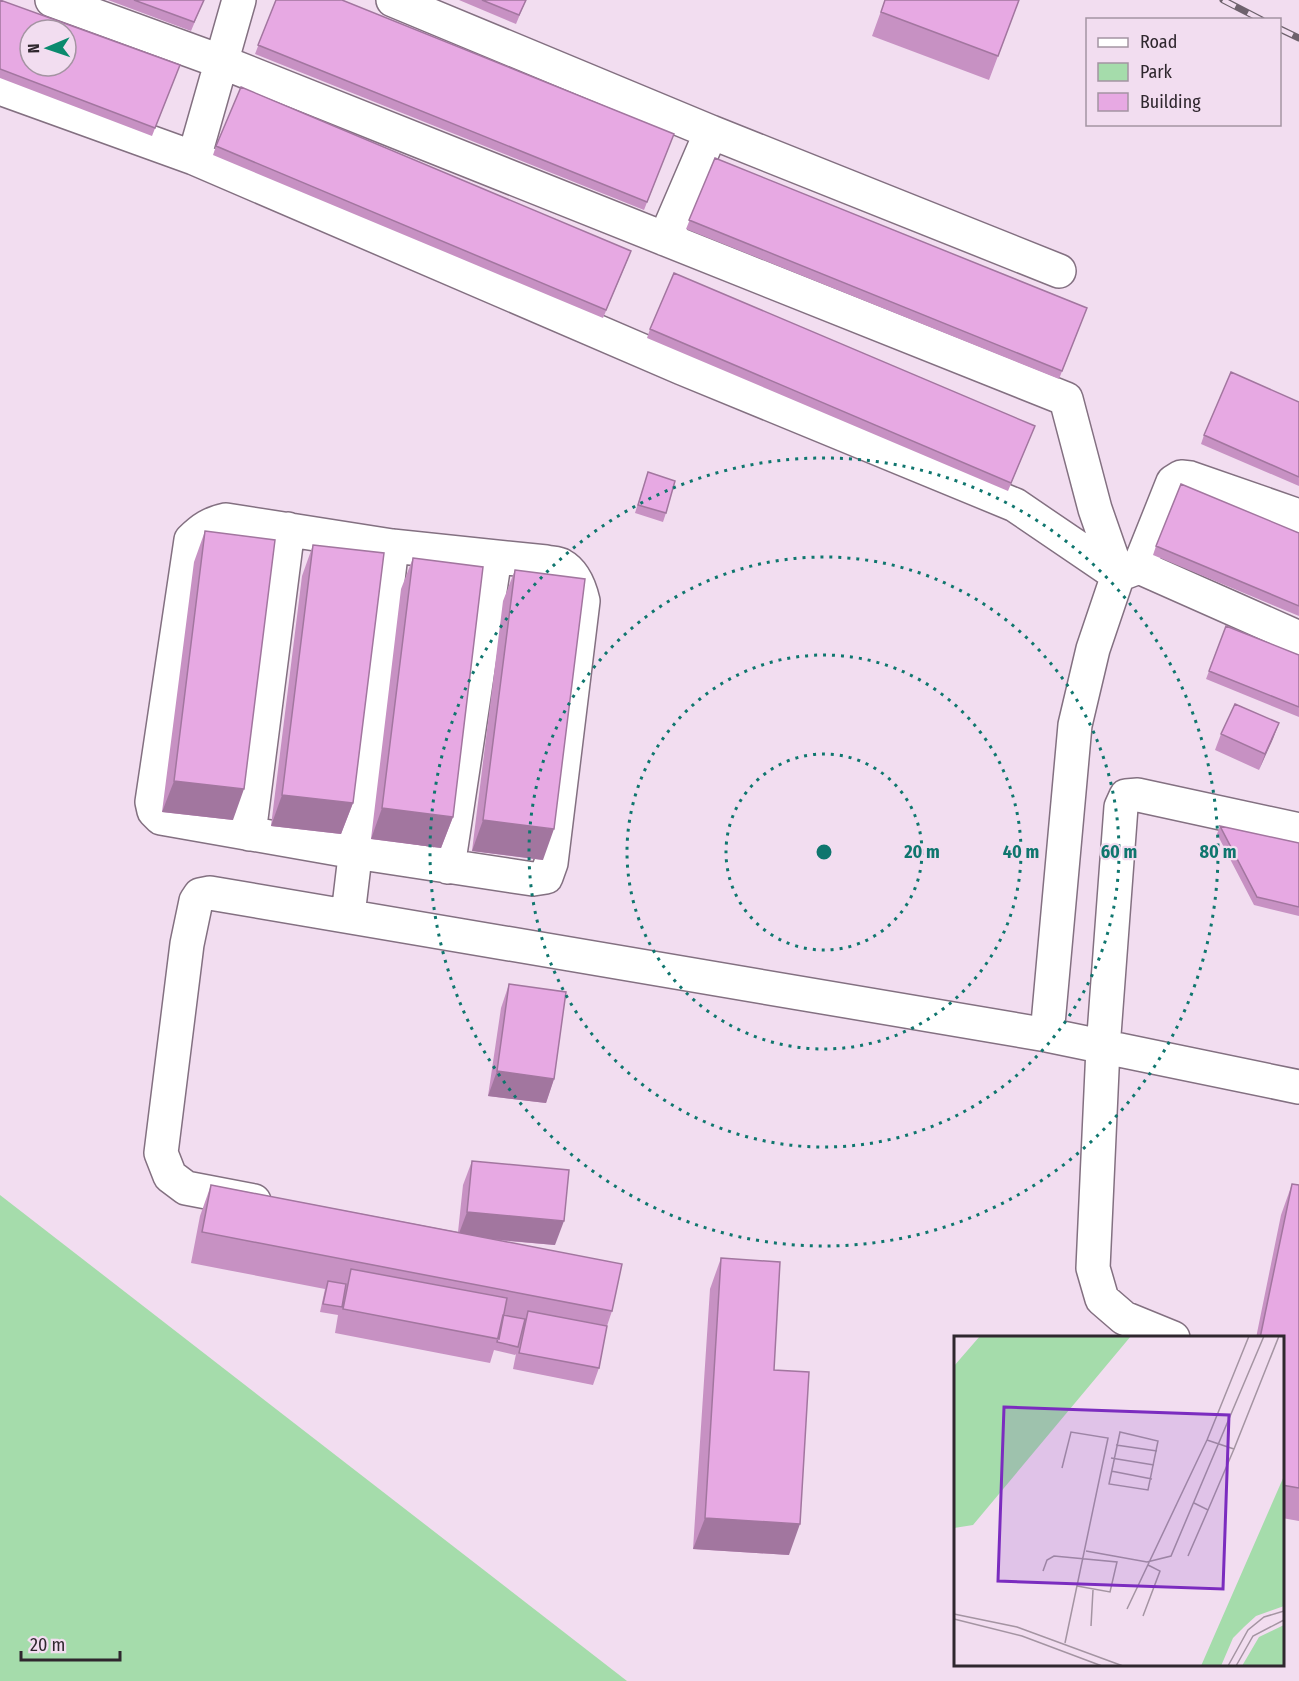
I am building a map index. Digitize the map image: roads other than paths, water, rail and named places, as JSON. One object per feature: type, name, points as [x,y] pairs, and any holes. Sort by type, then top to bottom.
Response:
[{"type":"lane","points":[[52,0],[222,62],[1066,399],[1095,509],[1128,571]]},
{"type":"lane","points":[[194,158],[239,0]]},
{"type":"lane","points":[[393,0],[711,132],[1059,271]]},
{"type":"lane","points":[[0,88],[194,158],[682,368],[1015,505],[1128,571],[1299,638]]},
{"type":"lane","points":[[665,239],[711,132]]},
{"type":"lane","points":[[1047,1035],[1075,725],[1093,649],[1128,571],[1173,482],[1180,477],[1190,478],[1299,516]]},
{"type":"lane","points":[[226,520],[392,546],[561,565],[580,587],[583,601],[551,863],[546,877],[533,879],[355,852],[161,818],[153,812],[152,802],[191,540],[200,530],[226,520]]},
{"type":"lane","points":[[249,834],[288,529]]},
{"type":"lane","points":[[348,915],[392,546]]},
{"type":"lane","points":[[448,867],[495,557]]},
{"type":"lane","points":[[1168,1336],[1124,1318],[1102,1299],[1093,1268],[1103,1048],[1121,807],[1126,796],[1138,795],[1299,830]]},
{"type":"lane","points":[[288,1207],[186,1188],[170,1176],[160,1153],[187,944],[196,901],[200,895],[210,893],[348,915],[1047,1035],[1299,1087]]},
{"type":"railway","points":[[1223,0],[1258,18]]},
{"type":"railway","points":[[1281,29],[1299,38]]}]
